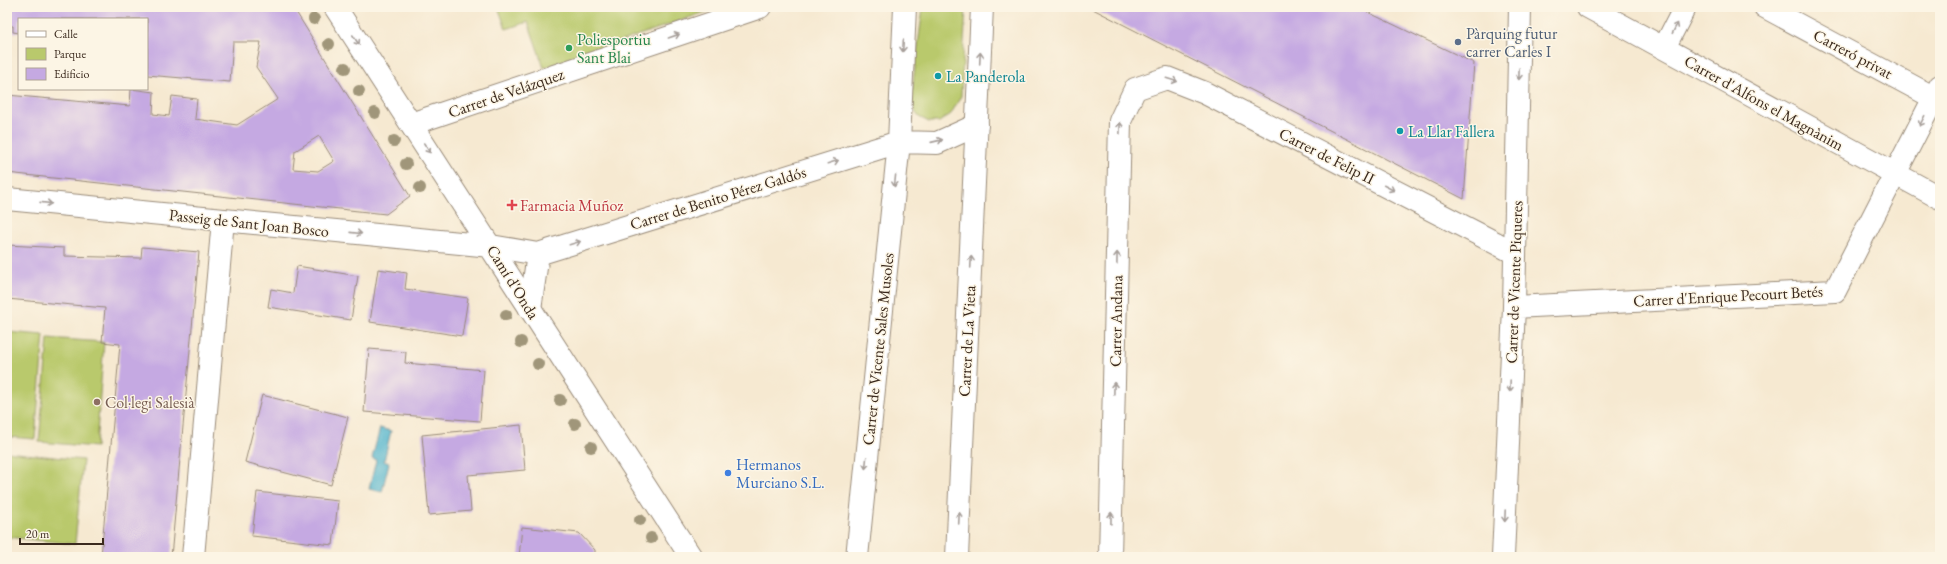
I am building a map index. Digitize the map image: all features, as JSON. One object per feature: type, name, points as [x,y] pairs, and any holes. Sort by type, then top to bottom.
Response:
[{"type":"street","name":"Camí d'Onda","points":[[334,7],[491,246],[530,309],[692,557]]},
{"type":"street","name":"Carrer de Velázquez","points":[[411,124],[760,7]]},
{"type":"street","name":"Carrer de Vicente Sales Musoles","points":[[857,557],[899,142],[905,7]]},
{"type":"street","name":"Carrer de La Vieta","points":[[957,557],[982,7]]},
{"type":"street","name":"Carrer de Vicente Piqueres","points":[[1503,557],[1514,307],[1520,7]]},
{"type":"street","name":"Carrer d'Alfons el Magnànim","points":[[1588,7],[1940,198]]},
{"type":"street","points":[[1664,48],[1685,7]]},
{"type":"street","name":"Carreró privat","points":[[1765,7],[1938,95]]},
{"type":"street","name":"Carrer de Felip II","points":[[1135,89],[1167,78],[1205,92],[1515,253]]},
{"type":"street","name":"Carrer Andana","points":[[1110,557],[1120,121],[1135,89]]},
{"type":"street","points":[[1895,174],[1938,95]]},
{"type":"street","name":"Carrer de Benito Pérez Galdós","points":[[491,246],[538,254],[899,142],[937,142],[977,125]]},
{"type":"street","name":"Carrer d'Enrique Pecourt Betés","points":[[1514,307],[1835,290],[1895,174]]},
{"type":"street","name":"Passeig de Sant Joan Bosco","points":[[7,199],[491,246]]},
{"type":"street","points":[[193,557],[223,220]]},
{"type":"street","points":[[530,309],[538,254]]},
{"type":"green space","name":"Poliesportiu Sant Blai","points":[[498,7],[720,7],[544,68],[528,22],[506,29]]},
{"type":"green space","points":[[923,7],[966,7],[961,96],[951,114],[939,122],[929,122],[919,117],[910,105]]},
{"type":"green space","points":[[7,332],[44,335],[35,439],[7,437]]},
{"type":"green space","points":[[48,338],[104,342],[96,447],[39,442]]},
{"type":"green space","points":[[7,452],[83,460],[75,544],[7,537]]},
{"type":"water","points":[[380,428],[391,431],[384,461],[389,463],[382,492],[369,489],[376,460],[372,458]]},
{"type":"building","points":[[7,7],[293,7],[410,196],[386,214],[7,173],[7,95],[130,106],[131,90],[154,92],[153,114],[169,116],[172,96],[197,99],[195,119],[237,125],[278,99],[256,67],[261,42],[233,42],[230,82],[148,75],[148,18],[18,18],[18,33],[13,32],[13,26],[7,26]],"holes":[[[319,136],[334,161],[318,171],[293,169],[295,151]]]},
{"type":"building","name":"La Llar Fallera","points":[[1089,7],[1357,7],[1474,63],[1464,199]]},
{"type":"building","points":[[7,245],[64,248],[64,256],[141,258],[142,247],[199,252],[171,557],[101,557],[120,344],[102,342],[105,308],[7,299]]},
{"type":"building","points":[[297,266],[358,276],[351,320],[268,307],[271,289],[293,293]]},
{"type":"building","points":[[378,269],[407,273],[405,289],[468,298],[462,336],[370,322]]},
{"type":"building","points":[[369,349],[406,352],[405,363],[484,370],[480,421],[364,412]]},
{"type":"building","points":[[262,395],[348,417],[331,485],[245,462]]},
{"type":"building","points":[[521,425],[525,470],[468,475],[471,511],[429,515],[422,435]]},
{"type":"building","points":[[257,492],[338,501],[333,545],[252,536]]},
{"type":"building","points":[[522,527],[579,533],[595,550],[595,557],[519,557]]},
{"type":"place","name":"Pàrquing futur carrer Carles I","points":[[1458,42]]},
{"type":"place","name":"Poliesportiu Sant Blai","points":[[569,48]]},
{"type":"place","name":"La Panderola","points":[[938,76]]},
{"type":"place","name":"La Llar Fallera","points":[[1400,131]]},
{"type":"place","name":"Farmacia Muñoz","points":[[512,205]]},
{"type":"place","name":"Col·legi Salesià","points":[[97,402]]},
{"type":"place","name":"Hermanos Murciano S.L.","points":[[728,473]]}]
